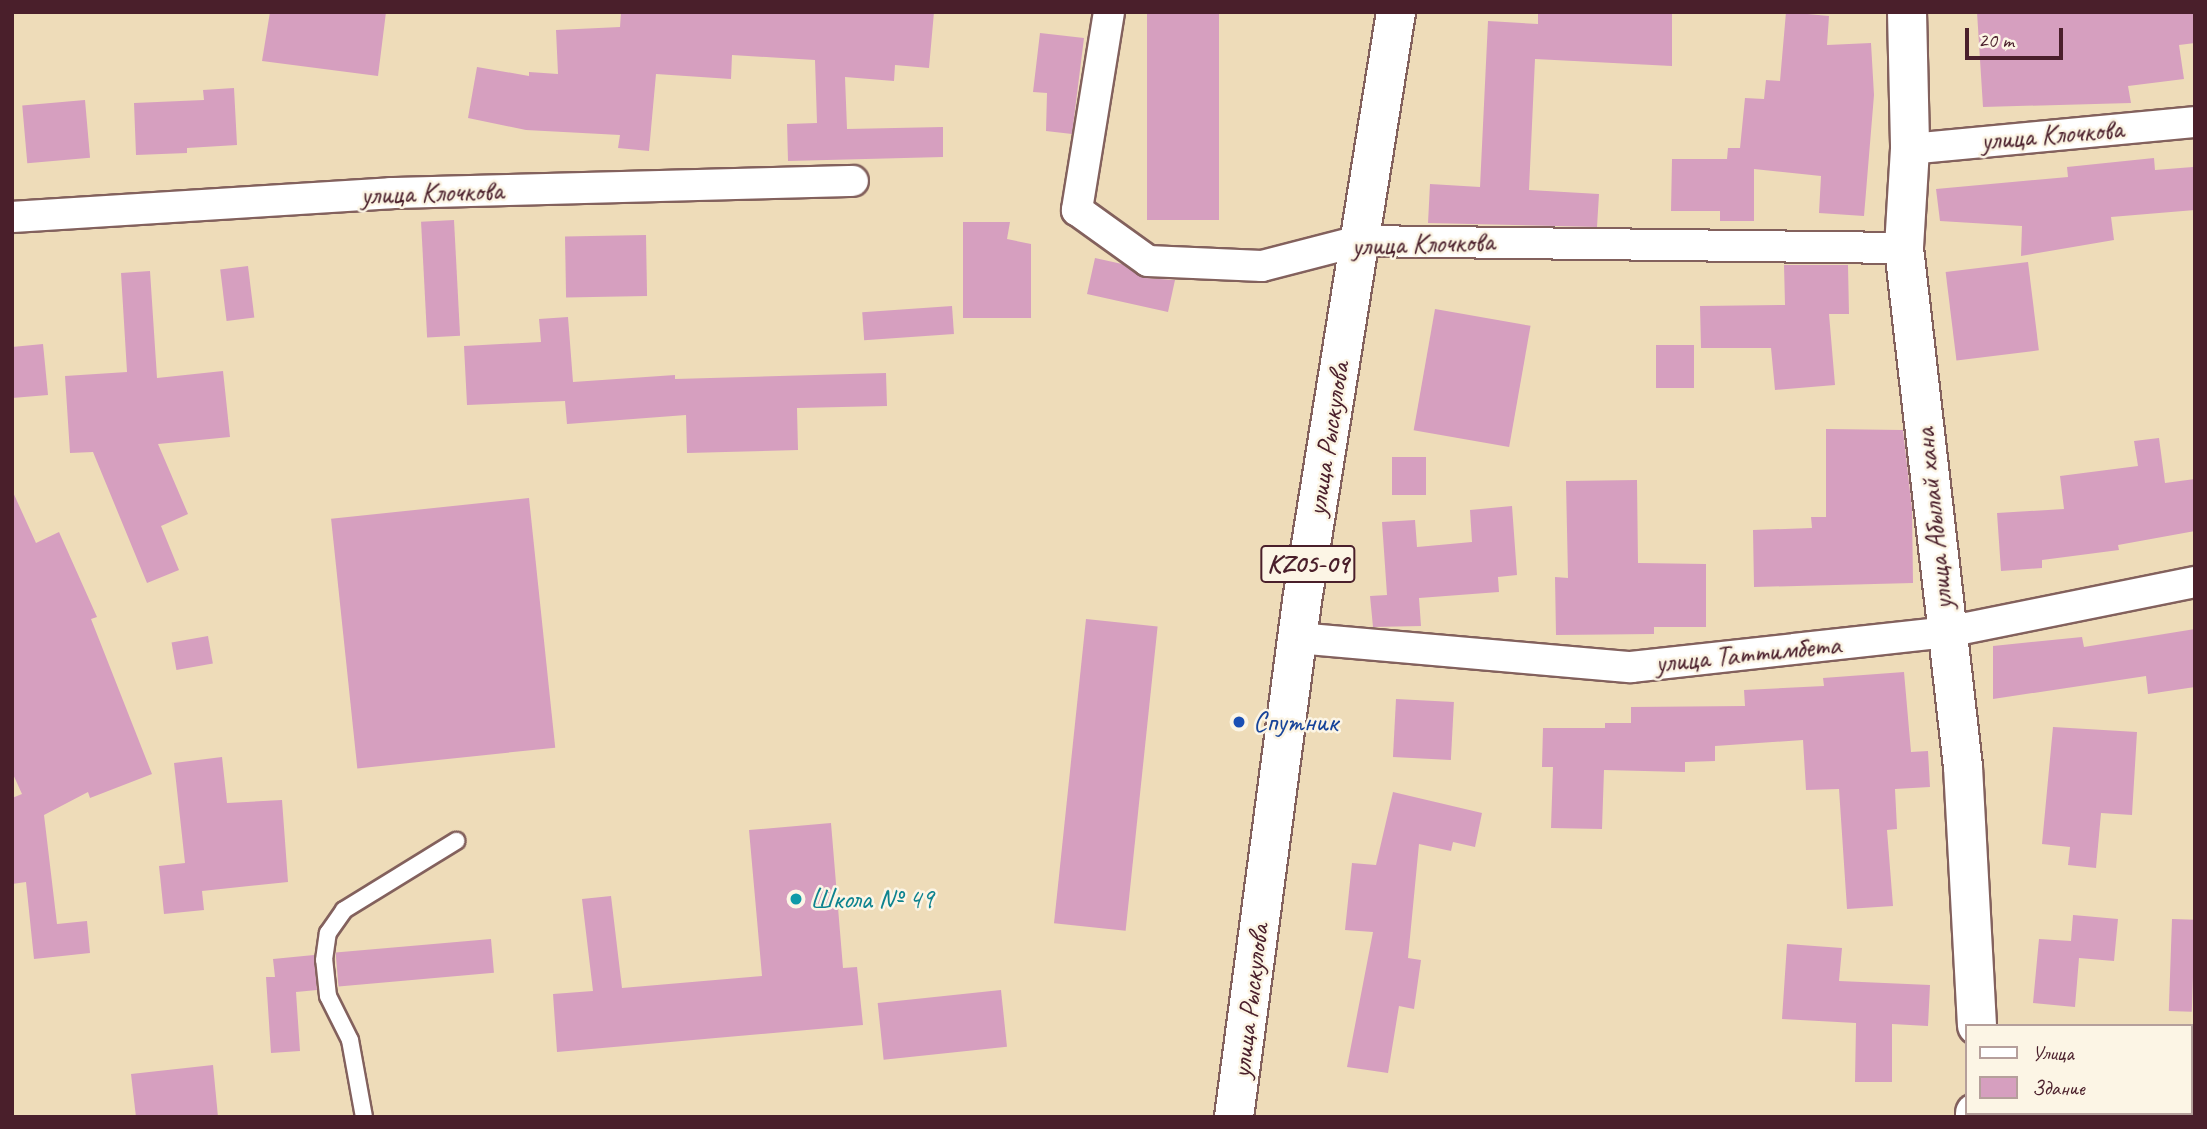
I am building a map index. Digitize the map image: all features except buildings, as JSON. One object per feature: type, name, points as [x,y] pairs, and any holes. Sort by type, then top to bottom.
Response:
[{"type":"main road","name":"улица Рыскулова","points":[[1234,1117],[1297,638],[1396,12]]},
{"type":"main road","name":"улица Абылай хана","points":[[1907,12],[1910,149],[1904,247],[1963,767],[1977,1024]]},
{"type":"street","name":"улица Клочкова","points":[[1109,12],[1077,210],[1147,261],[1262,266],[1359,241],[1904,247]]},
{"type":"street","name":"улица Клочкова","points":[[1910,149],[2195,122]]},
{"type":"street","name":"улица Клочкова","points":[[12,216],[391,193],[853,181]]},
{"type":"street","name":"улица Таттимбета","points":[[1297,638],[1631,667],[1947,632],[2195,582]]},
{"type":"lane","points":[[364,1117],[350,1040],[328,996],[324,960],[328,933],[344,910],[456,841]]},
{"type":"place","name":"Спутник","points":[[1239,722]]},
{"type":"place","name":"Школа № 49","points":[[796,899]]}]
